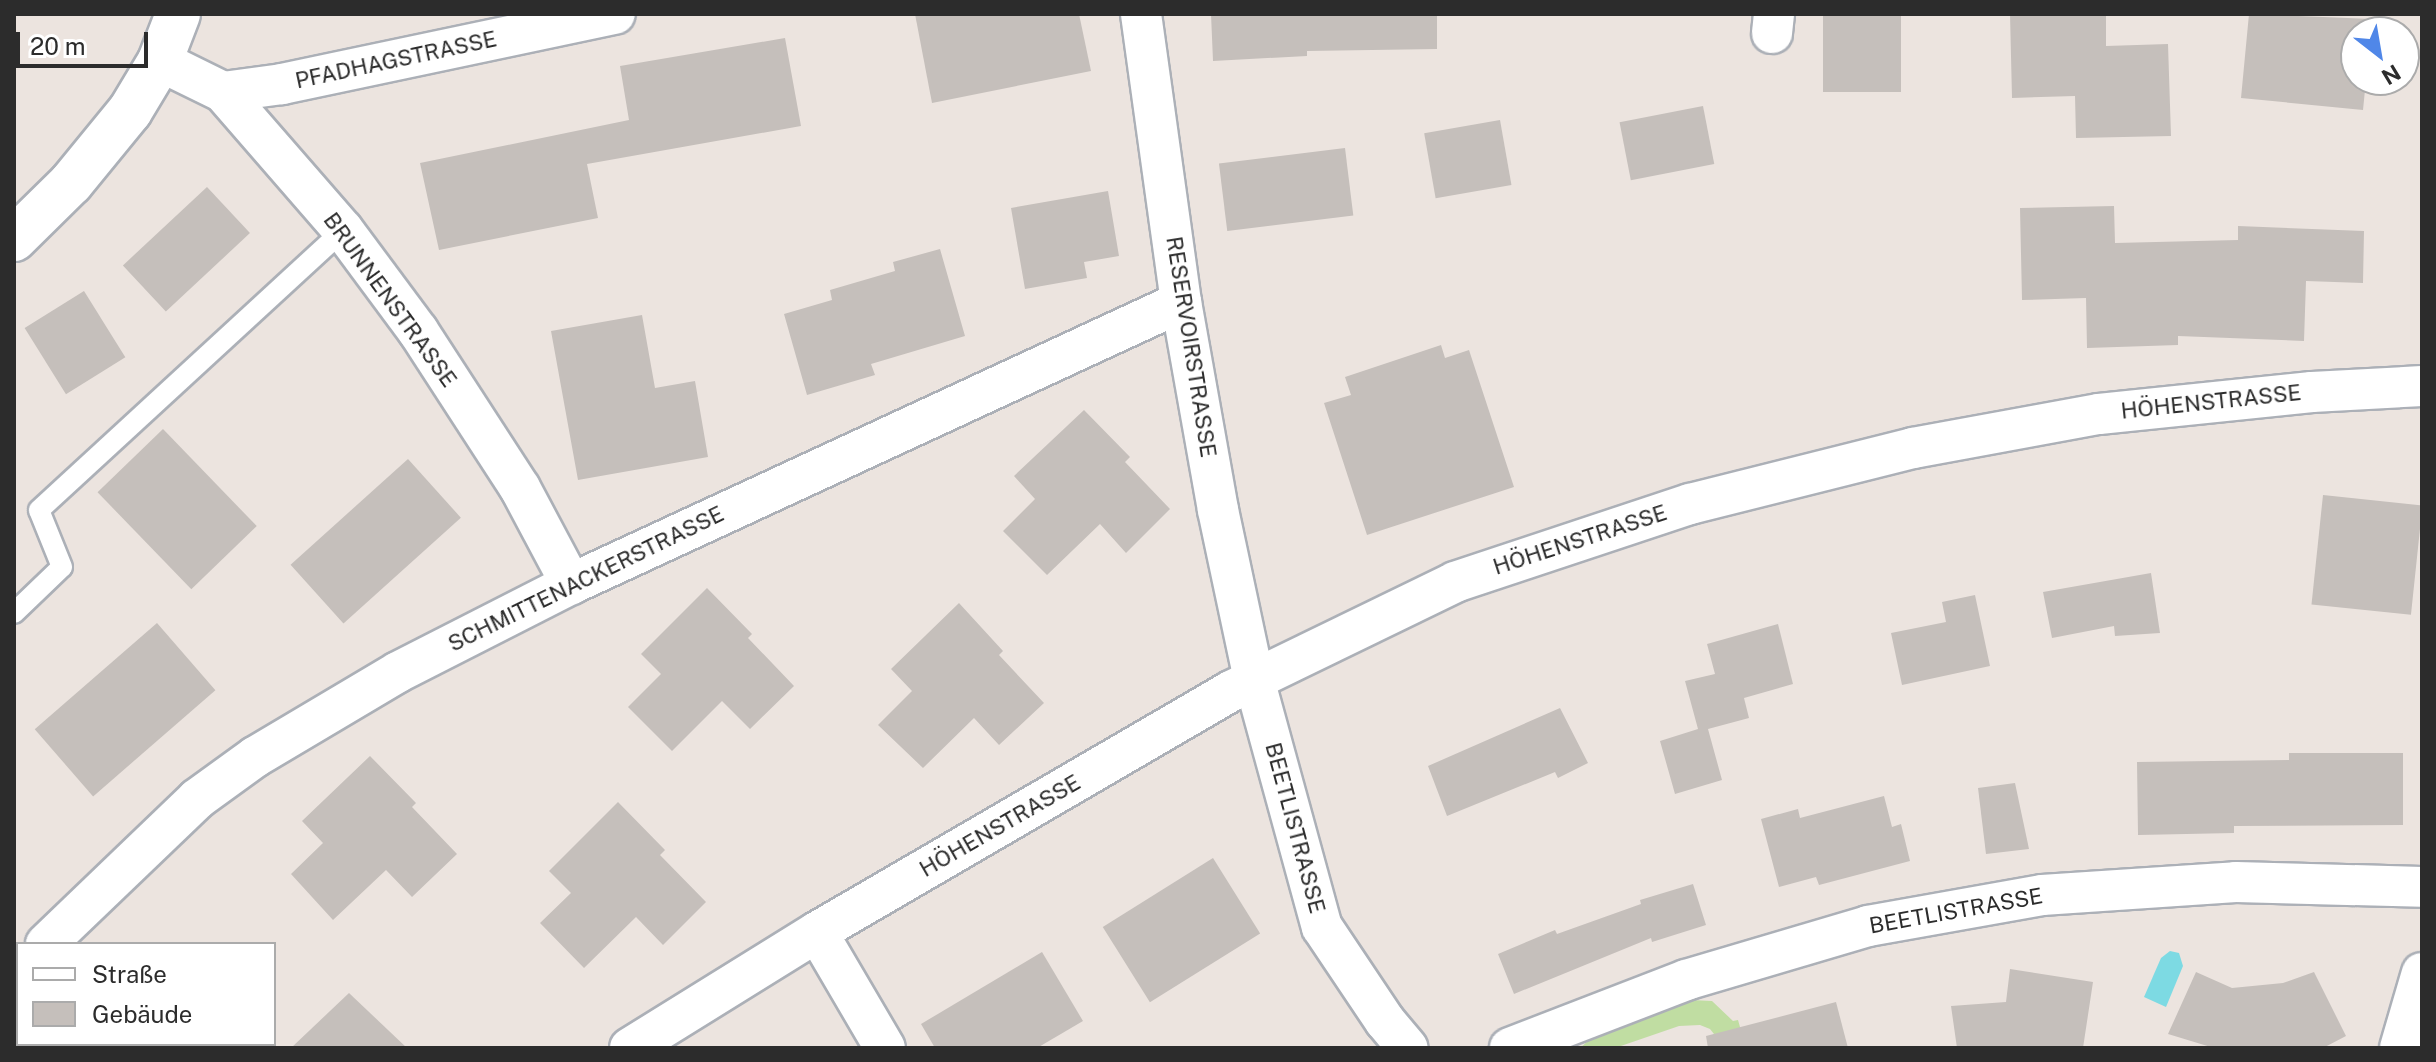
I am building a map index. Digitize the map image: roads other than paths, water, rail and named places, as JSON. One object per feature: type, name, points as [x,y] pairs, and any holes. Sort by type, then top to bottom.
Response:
[{"type":"main road","points":[[14,239],[102,147],[160,61],[178,14]]},
{"type":"street","name":"PFADHAGSTRASSE","points":[[223,92],[282,84],[615,14]]},
{"type":"street","name":"RESERVOIRSTRASSE","points":[[1141,14],[1181,302],[1218,510],[1254,679]]},
{"type":"street","name":"BRUNNENSTRASSE","points":[[160,61],[223,92],[343,230],[418,331],[520,488],[571,584]]},
{"type":"street","name":"SCHMITTENACKERSTRASSE","points":[[48,942],[197,799],[255,757],[439,649],[571,584],[1181,302]]},
{"type":"street","name":"HÖHENSTRASSE","points":[[630,1048],[817,932],[1254,679],[1455,582],[1690,504],[1898,451],[2099,414],[2312,392],[2422,386]]},
{"type":"street","name":"BEETLISTRASSE","points":[[1254,679],[1322,927],[1385,1021],[1408,1048]]},
{"type":"street","name":"BEETLISTRASSE","points":[[1510,1048],[1686,980],[1868,926],[2042,895],[2236,882],[2422,887]]},
{"type":"street","points":[[817,932],[885,1048]]},
{"type":"street","points":[[2400,1048],[2422,973]]},
{"type":"lane","points":[[14,613],[62,567],[39,510],[343,230]]},
{"type":"water","points":[[2170,951],[2179,953],[2183,966],[2166,1007],[2144,997],[2161,958]]}]
